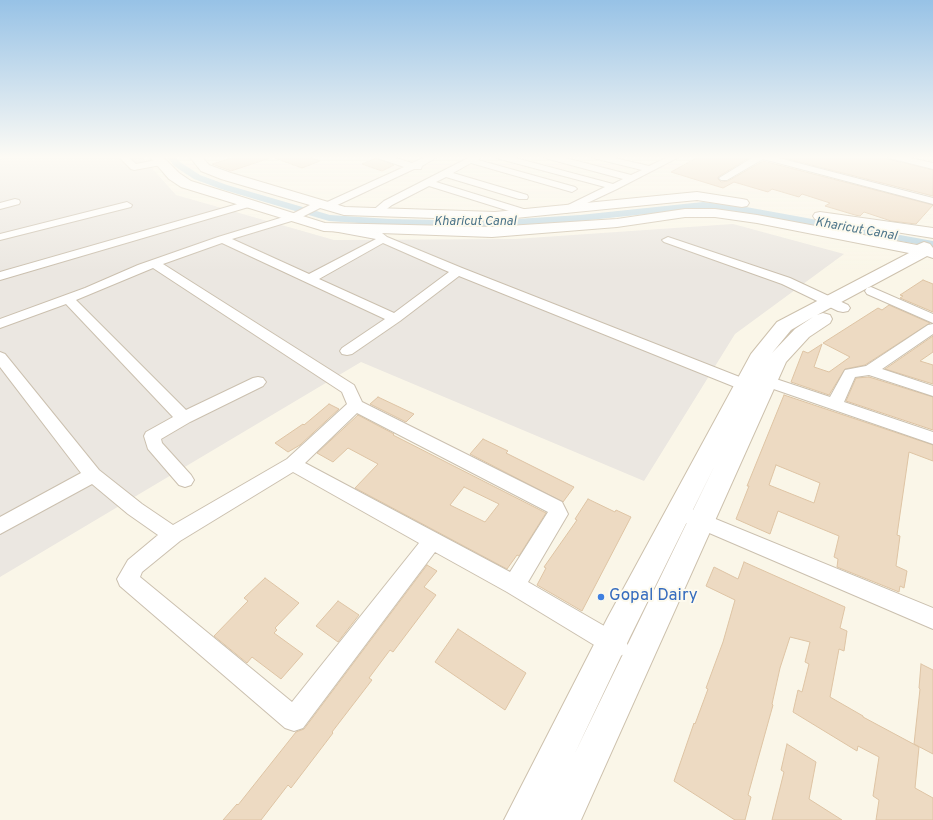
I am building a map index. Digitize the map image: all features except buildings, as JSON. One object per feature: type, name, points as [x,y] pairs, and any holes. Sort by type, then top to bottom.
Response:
[{"type":"street","points":[[218,194],[294,216],[324,227],[378,235],[458,271],[758,386],[835,404],[933,438]]},
{"type":"street","points":[[286,194],[344,211],[495,216],[697,196],[752,204]]},
{"type":"street","points":[[0,324],[68,299],[154,264],[294,216],[348,194]]},
{"type":"street","points":[[376,212],[388,203],[404,194]]},
{"type":"street","points":[[466,194],[526,213]]},
{"type":"street","points":[[514,194],[523,197]]},
{"type":"street","points":[[566,210],[599,194]]},
{"type":"street","points":[[907,194],[933,201]]},
{"type":"street","points":[[0,206],[15,202]]},
{"type":"street","points":[[0,276],[248,204]]},
{"type":"street","points":[[0,237],[127,205]]},
{"type":"street","points":[[324,227],[492,232],[617,223],[685,213],[715,213],[929,242]]},
{"type":"street","points":[[806,213],[907,230],[929,242]]},
{"type":"street","points":[[310,279],[384,239]]},
{"type":"street","points":[[222,240],[395,318]]},
{"type":"street","points":[[668,240],[786,281],[836,304],[871,291],[895,276],[929,242]]},
{"type":"street","points":[[523,820],[611,643],[679,512],[758,386],[778,360],[802,333],[836,304],[929,242]]},
{"type":"street","points":[[154,264],[349,389],[355,405],[555,507],[559,514],[514,585]]},
{"type":"street","points":[[346,351],[395,318],[458,271]]},
{"type":"street","points":[[871,291],[933,319]]},
{"type":"street","points":[[68,299],[184,418]]},
{"type":"street","points":[[835,404],[850,373],[870,370],[933,328]]},
{"type":"street","points":[[0,357],[93,475],[135,509],[173,535]]},
{"type":"street","points":[[870,370],[933,391]]},
{"type":"street","points":[[185,480],[154,445],[152,436],[184,418],[258,382]]},
{"type":"street","points":[[562,820],[702,522],[758,386]]},
{"type":"street","points":[[355,405],[293,464],[173,535],[135,566],[127,579],[294,719],[433,540]]},
{"type":"street","points":[[293,464],[514,585],[638,658]]},
{"type":"street","points":[[0,526],[93,475]]},
{"type":"street","points":[[679,512],[933,619]]},
{"type":"shaded area","points":[[0,194],[175,194],[334,240],[515,239],[733,224],[844,254],[735,334],[644,481],[361,362],[0,577]]},
{"type":"waterway","name":"Kharicut Canal","points":[[249,194],[329,218],[389,222],[485,224],[580,218],[703,205],[746,210],[933,244]]},
{"type":"place","name":"Gopal Dairy","points":[[601,597]]}]
